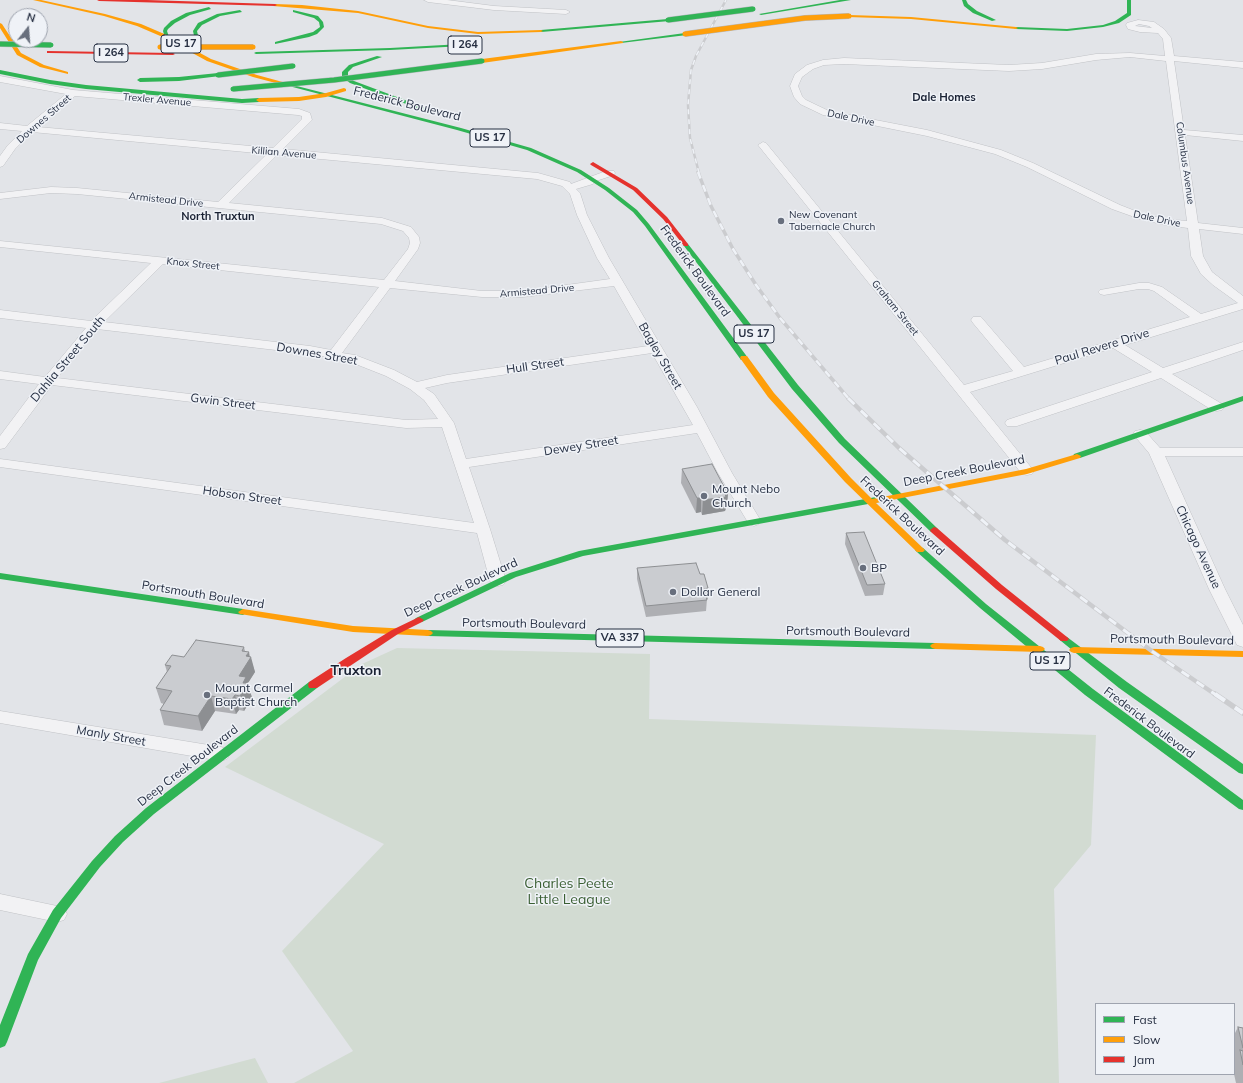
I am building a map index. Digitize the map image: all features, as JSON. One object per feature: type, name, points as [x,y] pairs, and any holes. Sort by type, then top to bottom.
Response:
[{"type":"main road","name":"Frederick Boulevard","points":[[35,0],[120,19],[150,29],[168,37],[209,60],[254,76],[459,129],[521,147],[564,164],[592,179],[623,201],[647,224],[771,395],[808,437],[869,501],[904,535],[1034,649],[1089,692],[1243,806]]},
{"type":"main road","points":[[70,0],[147,18]]},
{"type":"main road","points":[[99,0],[276,4],[340,9],[376,15],[428,27],[478,33],[528,32],[673,24]]},
{"type":"main road","points":[[753,9],[803,0]]},
{"type":"main road","name":"I 264","points":[[0,44],[173,54],[352,45],[673,24],[809,0]]},
{"type":"main road","name":"I 264","points":[[512,42],[606,33],[761,14],[849,0]]},
{"type":"main road","points":[[964,0],[969,9],[990,19],[1012,24],[1038,27],[1087,26],[1106,21],[1125,13]]},
{"type":"main road","points":[[1122,0],[1125,13]]},
{"type":"main road","points":[[0,71],[126,86],[233,89],[334,80],[805,18],[849,16],[911,18],[1049,31],[1086,29],[1117,22],[1125,13],[1129,0]]},
{"type":"main road","points":[[168,37],[165,31],[168,26],[181,17],[206,9],[230,5],[276,4]]},
{"type":"main road","points":[[197,40],[195,30],[200,24],[212,18],[239,11],[268,9],[296,11],[311,14],[322,22],[322,27],[319,30],[307,36],[254,50]]},
{"type":"main road","name":"US 17","points":[[158,22],[183,32],[232,57]]},
{"type":"main road","points":[[0,24],[18,54],[42,66],[73,74]]},
{"type":"main road","points":[[538,44],[673,24]]},
{"type":"main road","name":"I 264","points":[[0,50],[160,47],[254,50],[390,49],[487,46],[380,57]]},
{"type":"main road","points":[[340,61],[380,57]]},
{"type":"main road","points":[[380,57],[351,66],[345,72],[345,77],[352,82],[435,113]]},
{"type":"main road","name":"Frederick Boulevard","points":[[245,62],[277,73],[465,121]]},
{"type":"main road","points":[[128,80],[165,80],[297,66]]},
{"type":"main road","points":[[0,71],[86,88],[232,100],[270,101],[326,95],[344,90]]},
{"type":"main road","name":"Frederick Boulevard","points":[[584,159],[635,189],[665,218],[795,387],[842,440],[898,496],[972,564],[1078,650],[1129,689],[1243,770]]},
{"type":"main road","name":"Deep Creek Boulevard","points":[[0,1042],[32,958],[57,914],[96,864],[119,839],[150,811],[221,754],[310,687],[395,632],[458,600],[544,564],[582,554],[754,521],[971,483],[1027,471],[1062,461],[1243,398]]},
{"type":"main road","name":"Portsmouth Boulevard","points":[[0,576],[353,629],[395,632],[1049,649]]},
{"type":"main road","name":"Portsmouth Boulevard","points":[[1064,649],[1243,654]]},
{"type":"street","points":[[428,0],[475,7],[513,10],[552,8],[566,12]]},
{"type":"street","points":[[513,10],[528,0]]},
{"type":"street","name":"Columbus Avenue","points":[[1161,31],[1167,38],[1197,256],[1201,265],[1216,283],[1243,301]]},
{"type":"street","name":"Dale Drive","points":[[1170,58],[1130,55],[1108,56],[1042,66],[1009,68],[844,61],[823,63],[810,67],[798,76],[794,86],[798,96],[803,102],[826,113],[927,133],[972,144],[1030,165],[1127,212],[1158,221],[1193,225]]},
{"type":"street","points":[[1170,58],[1243,65]]},
{"type":"street","name":"Trexler Avenue","points":[[0,79],[73,93],[299,112],[307,115],[308,117],[306,121],[274,152]]},
{"type":"street","points":[[5,88],[15,82]]},
{"type":"street","name":"Downes Street","points":[[0,164],[11,147],[29,129],[73,93]]},
{"type":"street","name":"Killian Avenue","points":[[0,126],[538,176],[569,185]]},
{"type":"street","points":[[1180,132],[1243,138]]},
{"type":"street","name":"Graham Street","points":[[763,145],[1027,471]]},
{"type":"street","points":[[221,206],[274,152]]},
{"type":"street","points":[[569,185],[589,182],[592,179],[610,173]]},
{"type":"street","name":"Bagley Street","points":[[569,185],[575,194],[593,238],[616,282],[754,521]]},
{"type":"street","name":"Armistead Drive","points":[[0,196],[36,191],[64,190],[382,221],[400,226],[411,232],[415,243],[413,249],[335,354]]},
{"type":"street","points":[[1193,225],[1243,231]]},
{"type":"street","name":"Knox Street","points":[[0,244],[386,284]]},
{"type":"street","name":"Dahlia Street South","points":[[0,445],[48,381],[94,325],[160,261]]},
{"type":"street","name":"Armistead Drive","points":[[386,284],[504,295],[541,292],[616,282]]},
{"type":"street","points":[[1104,292],[1139,286],[1149,286],[1158,289],[1200,318]]},
{"type":"street","name":"Paul Revere Drive","points":[[962,390],[1243,305]]},
{"type":"street","name":"Downes Street","points":[[0,314],[335,354],[371,365],[415,386],[429,397],[447,423],[483,529],[498,582]]},
{"type":"street","points":[[978,320],[1020,372]]},
{"type":"street","points":[[1115,344],[1217,407]]},
{"type":"street","points":[[1012,423],[1243,346]]},
{"type":"street","name":"Hull Street","points":[[415,386],[447,379],[656,349]]},
{"type":"street","name":"Gwin Street","points":[[0,375],[406,424],[447,423]]},
{"type":"street","name":"Dewey Street","points":[[461,464],[701,428]]},
{"type":"street","name":"Chicago Avenue","points":[[1140,434],[1150,443],[1156,452],[1217,589],[1243,641]]},
{"type":"street","points":[[1156,452],[1243,452]]},
{"type":"street","name":"Hobson Street","points":[[0,463],[483,529]]},
{"type":"street","name":"Manly Street","points":[[0,717],[221,754]]},
{"type":"street","points":[[0,902],[57,914]]},
{"type":"green space","name":"Charles Peete Little League","points":[[397,648],[650,654],[649,719],[1096,735],[1091,845],[1054,889],[1059,1083],[294,1083],[353,1051],[282,951],[384,844],[225,767],[362,664]]},
{"type":"green space","points":[[255,1058],[268,1083],[159,1083]]},
{"type":"building","points":[[712,464],[728,494],[725,494],[726,497],[703,500],[701,498],[697,498],[682,469]]},
{"type":"building","points":[[864,532],[885,584],[867,585],[846,533]]},
{"type":"building","name":"Dollar General","points":[[696,563],[700,574],[704,574],[708,588],[704,589],[707,600],[646,606],[637,568]]},
{"type":"building","name":"Mount Carmel Baptist Church","points":[[196,640],[244,647],[242,651],[249,652],[246,656],[251,657],[239,676],[246,677],[243,683],[248,683],[240,696],[235,695],[232,699],[211,696],[198,716],[160,710],[172,691],[156,688],[171,666],[165,665],[172,655],[184,657]]},
{"type":"building","points":[[1238,1027],[1243,1028],[1243,1048]]},
{"type":"building","points":[[1240,1050],[1243,1051],[1243,1065]]},
{"type":"railway","points":[[699,173],[690,138],[688,105],[691,70],[696,56],[726,0]]},
{"type":"railway","points":[[698,172],[711,206],[733,249],[756,285],[780,318],[849,399]]},
{"type":"railway","points":[[849,399],[899,448],[1005,540],[1153,652],[1216,695]]},
{"type":"railway","points":[[1215,694],[1243,713]]},
{"type":"traffic: fast","points":[[761,14],[849,0]]},
{"type":"traffic: fast","points":[[964,0],[966,5],[975,12],[994,20]]},
{"type":"traffic: fast","points":[[1016,28],[1067,30],[1103,26],[1117,22],[1129,14],[1129,0]]},
{"type":"traffic: fast","points":[[167,37],[165,31],[166,28],[173,22],[188,14],[209,8]]},
{"type":"traffic: fast","points":[[668,20],[753,9]]},
{"type":"traffic: fast","points":[[197,40],[195,31],[200,24],[219,15],[240,11]]},
{"type":"traffic: fast","points":[[277,43],[307,36],[315,33],[322,27],[321,22],[316,17],[295,11]]},
{"type":"traffic: fast","points":[[541,31],[668,20]]},
{"type":"traffic: fast","points":[[621,42],[685,34]]},
{"type":"traffic: fast","points":[[0,44],[51,45]]},
{"type":"traffic: fast","points":[[256,53],[390,49],[480,44]]},
{"type":"traffic: fast","points":[[379,57],[351,66],[345,72],[345,77],[352,82],[435,113]]},
{"type":"traffic: fast","points":[[233,89],[334,80],[482,61]]},
{"type":"traffic: fast","points":[[218,75],[293,66]]},
{"type":"traffic: fast","points":[[0,72],[50,82],[86,87],[242,101],[259,100]]},
{"type":"traffic: fast","points":[[140,80],[179,79],[218,75]]},
{"type":"traffic: fast","points":[[287,84],[529,149],[579,171],[607,189],[635,211],[647,225],[744,358]]},
{"type":"traffic: fast","points":[[686,245],[795,387],[842,441],[934,530]]},
{"type":"traffic: fast","points":[[1077,456],[1243,398]]},
{"type":"traffic: fast","points":[[419,620],[513,575],[582,553],[876,500]]},
{"type":"traffic: fast","points":[[920,550],[983,606],[1089,692],[1243,806]]},
{"type":"traffic: fast","points":[[0,576],[243,612]]},
{"type":"traffic: fast","points":[[428,633],[935,646]]},
{"type":"traffic: fast","points":[[1064,639],[1123,685],[1243,770]]},
{"type":"traffic: fast","points":[[0,1042],[32,958],[57,914],[96,864],[119,839],[150,811],[313,685]]},
{"type":"traffic: slow","points":[[35,0],[105,15],[139,25],[167,37],[209,60],[255,76],[287,84]]},
{"type":"traffic: slow","points":[[275,5],[302,6],[358,12],[428,27],[478,33],[541,31]]},
{"type":"traffic: slow","points":[[849,16],[911,18],[1016,28]]},
{"type":"traffic: slow","points":[[685,34],[805,18],[849,16]]},
{"type":"traffic: slow","points":[[0,24],[19,54],[42,66],[66,73]]},
{"type":"traffic: slow","points":[[482,61],[621,42]]},
{"type":"traffic: slow","points":[[160,47],[253,47]]},
{"type":"traffic: slow","points":[[259,100],[299,99],[326,95],[344,90]]},
{"type":"traffic: slow","points":[[744,358],[771,395],[848,480],[920,550]]},
{"type":"traffic: slow","points":[[876,500],[1027,471],[1077,456]]},
{"type":"traffic: slow","points":[[243,612],[353,629],[428,633]]},
{"type":"traffic: slow","points":[[935,646],[1040,649]]},
{"type":"traffic: slow","points":[[1074,650],[1243,654]]},
{"type":"traffic: jam","points":[[99,0],[275,5]]},
{"type":"traffic: jam","points":[[49,52],[173,54]]},
{"type":"traffic: jam","points":[[593,164],[635,189],[665,218],[686,245]]},
{"type":"traffic: jam","points":[[934,530],[999,587],[1064,639]]},
{"type":"traffic: jam","points":[[313,685],[395,632],[419,620]]},
{"type":"place","name":"New Covenant Tabernacle Church","points":[[781,221]]},
{"type":"place","name":"Mount Nebo Church","points":[[704,496]]},
{"type":"place","name":"BP","points":[[863,568]]},
{"type":"place","name":"Dollar General","points":[[673,592]]},
{"type":"place","name":"Mount Carmel Baptist Church","points":[[207,695]]},
{"type":"district","name":"Dale Homes","points":[[944,98]]},
{"type":"district","name":"North Truxtun","points":[[218,217]]},
{"type":"district","name":"Truxton","points":[[356,671]]}]
